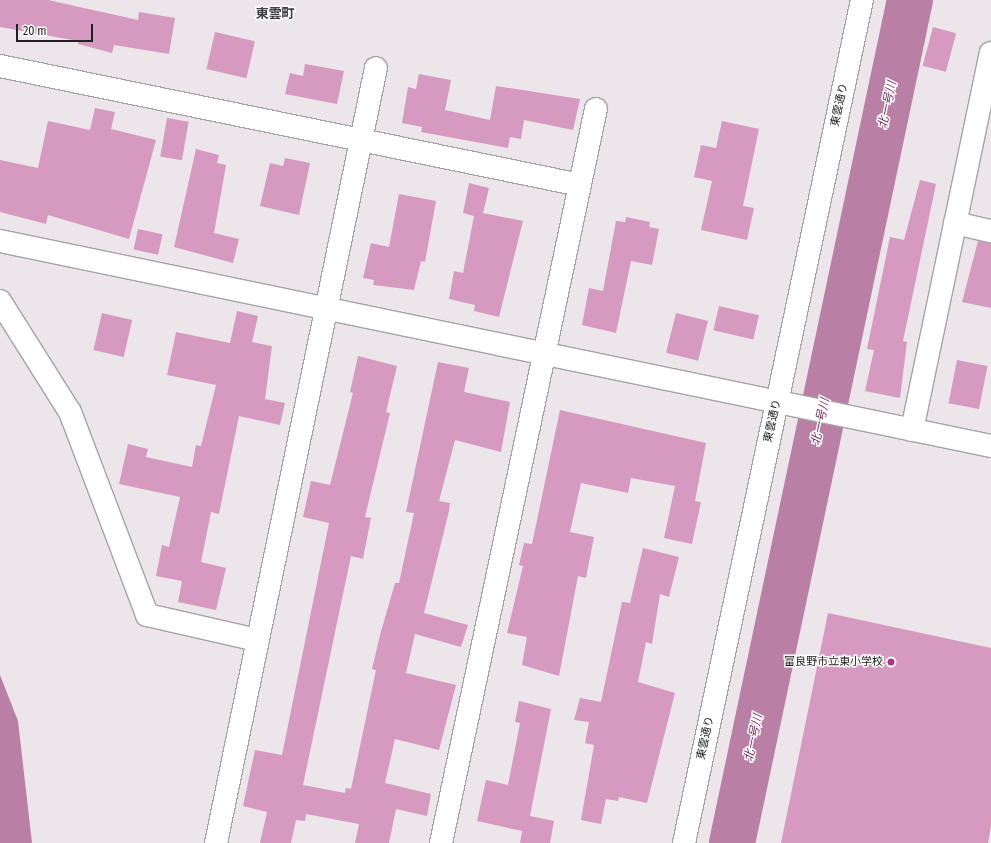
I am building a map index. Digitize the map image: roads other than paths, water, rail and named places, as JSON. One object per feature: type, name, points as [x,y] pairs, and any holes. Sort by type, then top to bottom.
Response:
[{"type":"street","name":"東雲通り","points":[[684,843],[862,0]]},
{"type":"street","points":[[912,430],[991,53]]},
{"type":"street","points":[[0,66],[360,142],[580,185]]},
{"type":"street","points":[[216,843],[325,306],[376,68]]},
{"type":"street","points":[[441,843],[596,109]]},
{"type":"street","points":[[955,223],[991,231]]},
{"type":"street","points":[[0,241],[325,306],[544,356],[991,446]]},
{"type":"street","points":[[0,301],[70,412],[147,615],[257,640]]},
{"type":"waterway","name":"北一号川","points":[[732,843],[910,0]]},
{"type":"place","name":"富良野市立東小学校","points":[[891,662]]},
{"type":"district","name":"東雲町","points":[[275,14]]}]
